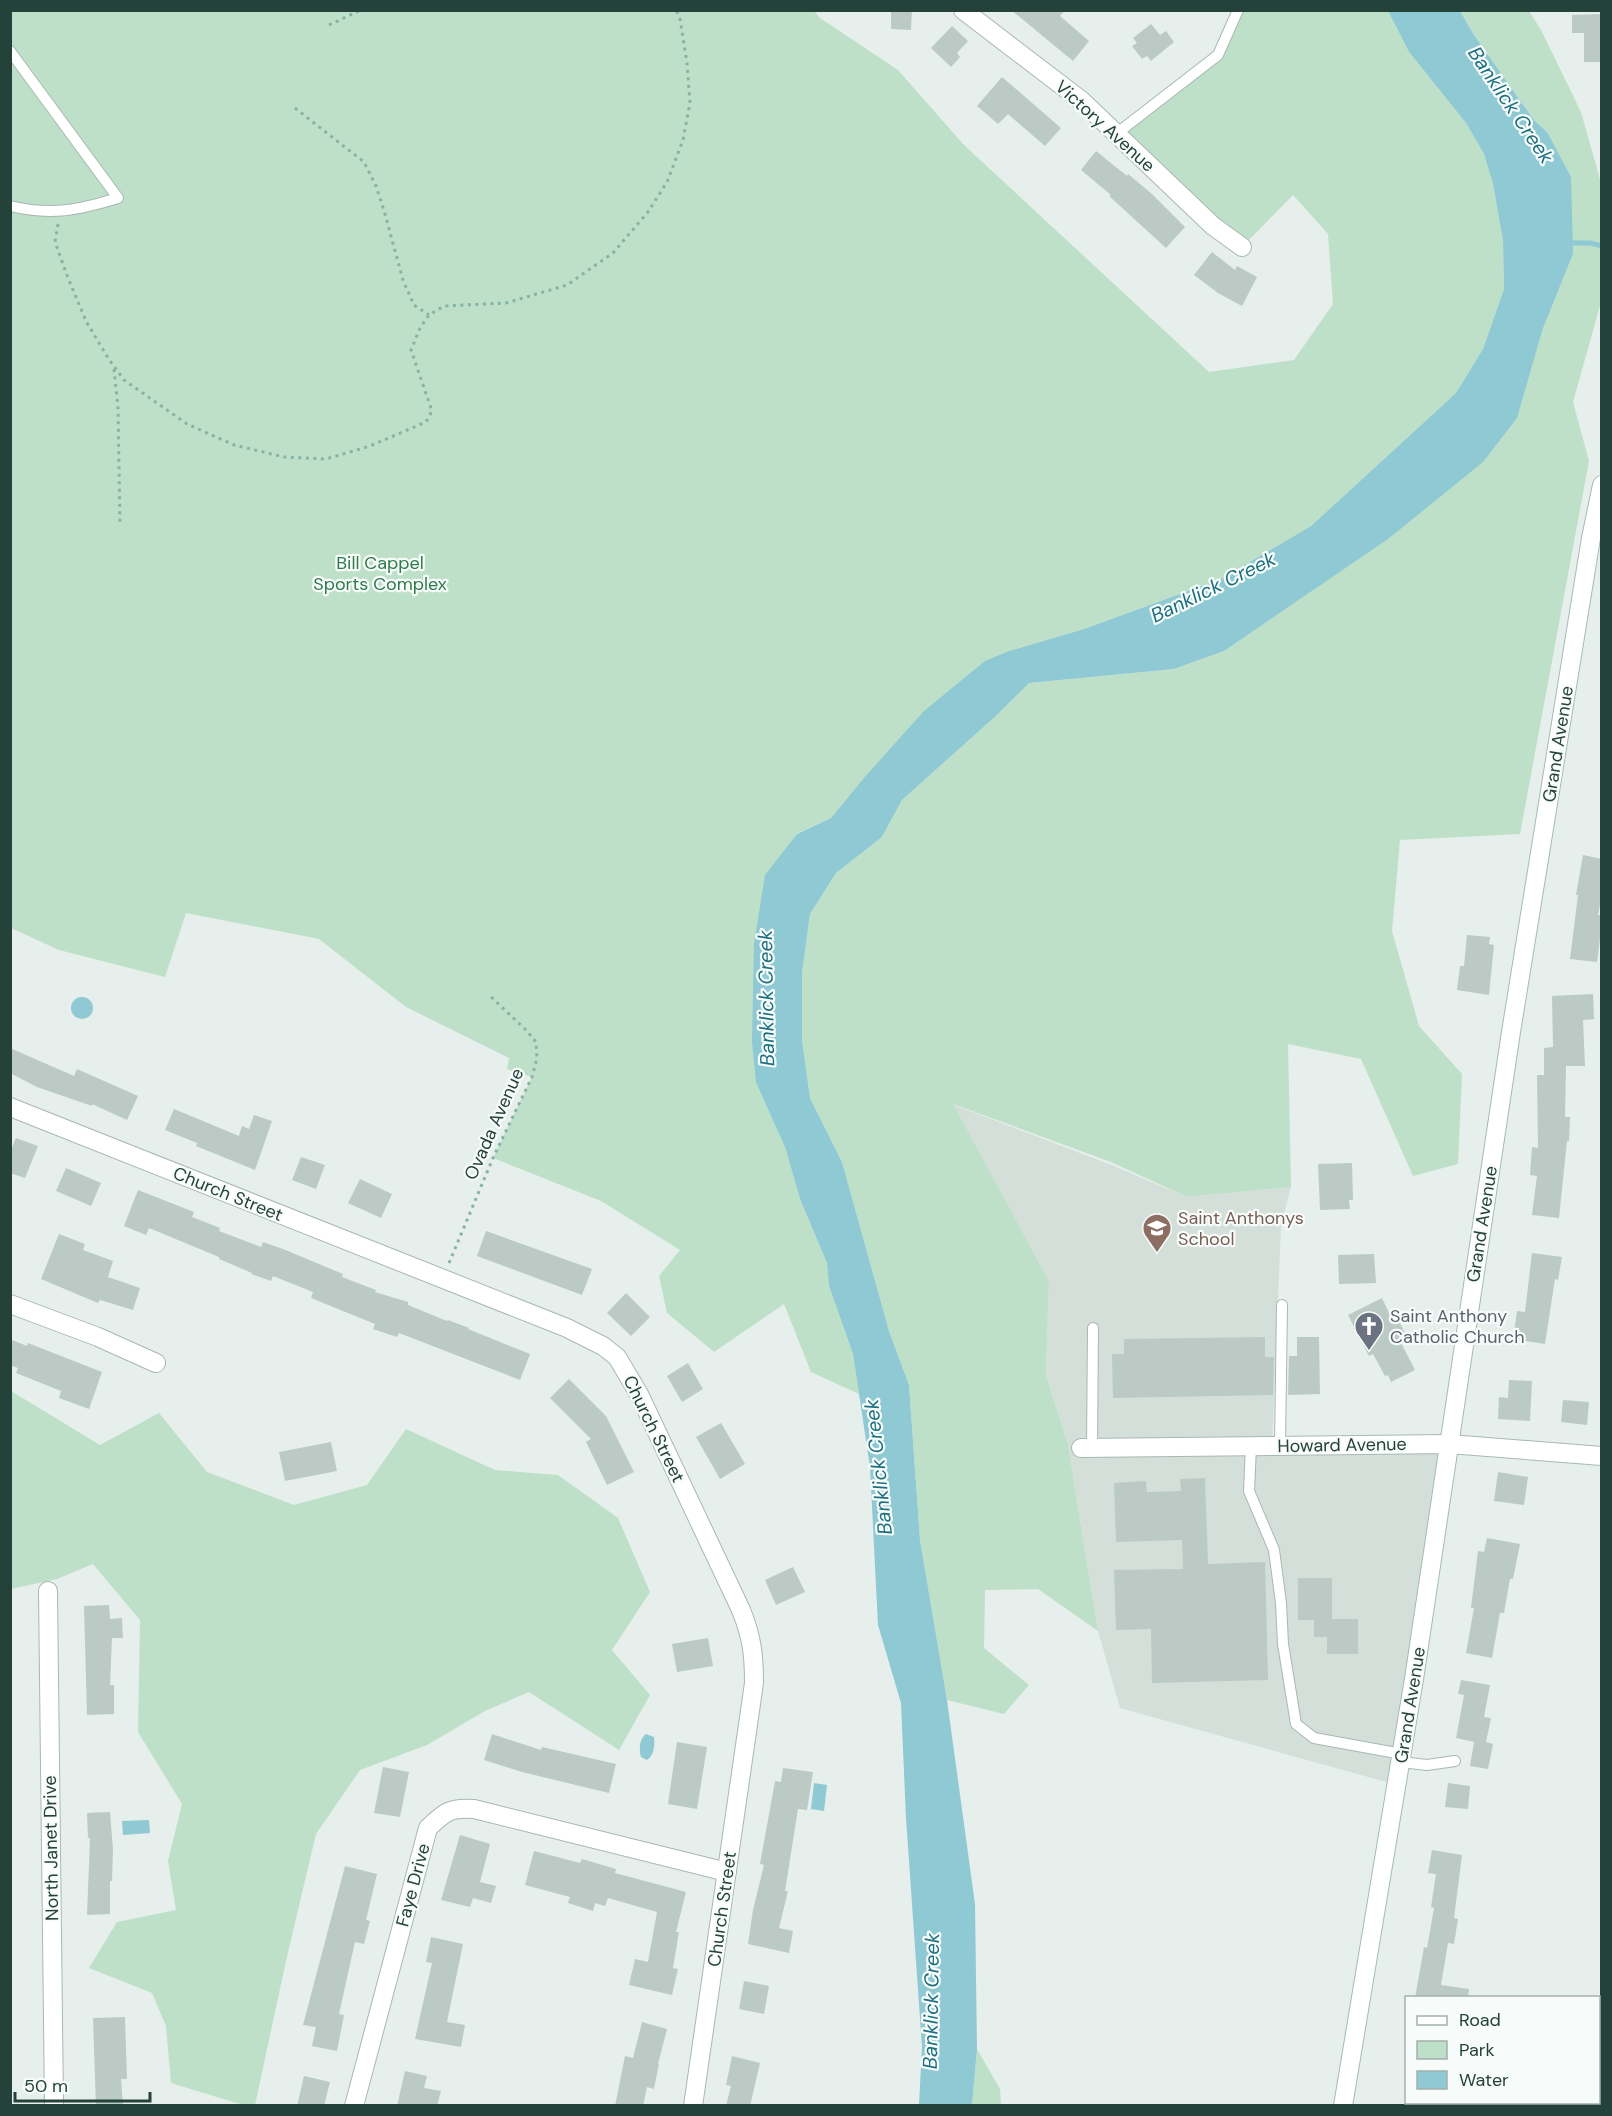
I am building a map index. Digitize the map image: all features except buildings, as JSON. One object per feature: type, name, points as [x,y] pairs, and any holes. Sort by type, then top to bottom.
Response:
[{"type":"street","name":"Victory Avenue","points":[[963,10],[1082,101],[1213,226],[1242,247]]},
{"type":"street","name":"Grand Avenue","points":[[1343,2106],[1402,1758],[1513,1021],[1591,538],[1602,486]]},
{"type":"street","name":"Church Street","points":[[10,1107],[567,1328],[603,1346],[617,1357],[639,1394],[741,1610],[751,1635],[754,1655],[754,1683],[693,2106]]},
{"type":"street","points":[[10,1304],[98,1337],[156,1363]]},
{"type":"street","name":"Howard Avenue","points":[[1087,1448],[1449,1444],[1602,1456]]},
{"type":"street","name":"North Janet Drive","points":[[48,1591],[54,2106]]},
{"type":"street","name":"Faye Drive","points":[[354,2106],[428,1828],[445,1811],[460,1808],[474,1809],[727,1872]]},
{"type":"lane","points":[[1116,134],[1218,55],[1238,10]]},
{"type":"lane","points":[[10,51],[118,198],[80,209],[59,212],[27,210],[10,206]]},
{"type":"lane","points":[[1280,1446],[1282,1305]]},
{"type":"lane","points":[[1087,1448],[1094,1328]]},
{"type":"lane","points":[[1251,1446],[1249,1491],[1274,1550],[1285,1656],[1296,1724],[1314,1738],[1427,1765],[1455,1761]]},
{"type":"path","points":[[329,25],[361,10]]},
{"type":"path","points":[[59,212],[55,242],[86,321],[124,380],[187,424],[234,445],[284,457],[326,459],[370,446],[426,422],[432,411],[411,350],[420,328],[429,315],[444,306],[506,303],[567,285],[613,253],[648,212],[667,182],[683,140],[690,103],[687,63],[680,19],[676,10]]},
{"type":"path","points":[[295,108],[364,162],[376,186],[403,280],[414,305],[429,315]]},
{"type":"path","points":[[114,367],[118,408],[120,525]]},
{"type":"path","name":"Ovada Avenue","points":[[442,1278],[493,1158],[532,1077],[537,1058],[536,1042],[488,994]]},
{"type":"shaded area","points":[[952,1104],[1109,1164],[1187,1197],[1291,1187],[1281,1226],[1272,1446],[1449,1444],[1397,1785],[1120,1708],[1098,1631],[1068,1445],[1046,1375],[1049,1281]]},
{"type":"green space","name":"Bill Cappel Sports Complex","points":[[11,11],[814,11],[820,18],[898,70],[964,145],[1209,372],[1294,360],[1333,304],[1328,234],[1293,195],[1242,247],[1116,134],[1218,55],[1238,11],[1388,11],[1409,52],[1466,123],[1484,154],[1493,184],[1503,241],[1504,289],[1483,349],[1456,393],[1311,526],[1221,579],[1084,629],[1009,651],[863,779],[831,818],[796,834],[785,1147],[800,1199],[827,1263],[829,1286],[853,1354],[859,1394],[811,1372],[784,1304],[714,1352],[667,1313],[659,1276],[680,1250],[601,1201],[493,1158],[532,1077],[507,1069],[509,1058],[406,1007],[319,939],[186,913],[165,977],[59,950],[11,928]]},
{"type":"green space","points":[[1460,11],[1529,11],[1541,30],[1581,112],[1601,183],[1601,302],[1573,402],[1589,461],[1520,834],[1400,840],[1392,931],[1419,1026],[1462,1074],[1458,1164],[1413,1176],[1361,1059],[1288,1044],[1291,1187],[1187,1197],[1111,1162],[953,1104],[1049,1281],[1046,1375],[1068,1445],[1098,1631],[1038,1589],[985,1590],[984,1648],[1029,1685],[1004,1714],[947,1700],[920,1540],[909,1385],[889,1331],[842,1162],[810,1098],[802,1040],[802,973],[810,914],[836,873],[882,837],[902,800],[997,715],[1029,683],[1174,669],[1224,651],[1287,607],[1542,331],[1573,254],[1547,132],[1534,120],[1474,35]]},
{"type":"green space","points":[[11,1391],[100,1445],[159,1413],[207,1472],[294,1505],[367,1485],[406,1429],[495,1470],[558,1475],[618,1518],[650,1592],[612,1650],[650,1695],[619,1750],[529,1692],[485,1711],[427,1745],[360,1770],[316,1834],[255,2105],[243,2105],[171,2083],[166,2026],[152,1993],[89,1968],[117,1922],[176,1910],[168,1861],[182,1804],[138,1732],[140,1620],[93,1564],[57,1579],[11,1589]]},
{"type":"green space","points":[[977,2049],[1000,2089],[1001,2105],[972,2105]]},
{"type":"water","name":"Banklick Creek","points":[[1388,11],[1460,11],[1474,35],[1534,120],[1547,132],[1571,177],[1573,254],[1542,331],[1517,418],[1483,462],[1388,539],[1224,651],[1174,669],[1029,683],[997,715],[902,800],[882,837],[836,873],[810,914],[802,973],[802,1040],[810,1098],[842,1162],[889,1331],[909,1385],[920,1540],[947,1700],[975,1904],[977,2049],[972,2105],[919,2105],[922,2047],[906,1818],[901,1703],[878,1625],[870,1467],[853,1354],[829,1286],[827,1263],[800,1199],[785,1147],[756,1082],[752,1042],[754,944],[765,875],[797,834],[831,818],[924,711],[985,661],[1009,651],[1084,629],[1221,579],[1311,526],[1456,393],[1483,349],[1504,289],[1503,241],[1493,184],[1484,154],[1466,123],[1409,52]]},
{"type":"water","points":[[82,997],[92,1004],[93,1008],[86,1018],[82,1019],[72,1012],[71,1008],[78,998]]},
{"type":"water","points":[[646,1734],[654,1737],[653,1753],[647,1760],[641,1757],[640,1751],[641,1742]]},
{"type":"water","points":[[814,1783],[827,1785],[824,1811],[811,1809]]},
{"type":"water","points":[[149,1820],[150,1833],[123,1835],[122,1821]]},
{"type":"waterway","points":[[1573,243],[1602,246]]},
{"type":"place","name":"Saint Anthonys School","points":[[1157,1254]]},
{"type":"place","name":"Saint Anthony Catholic Church","points":[[1369,1352]]}]
